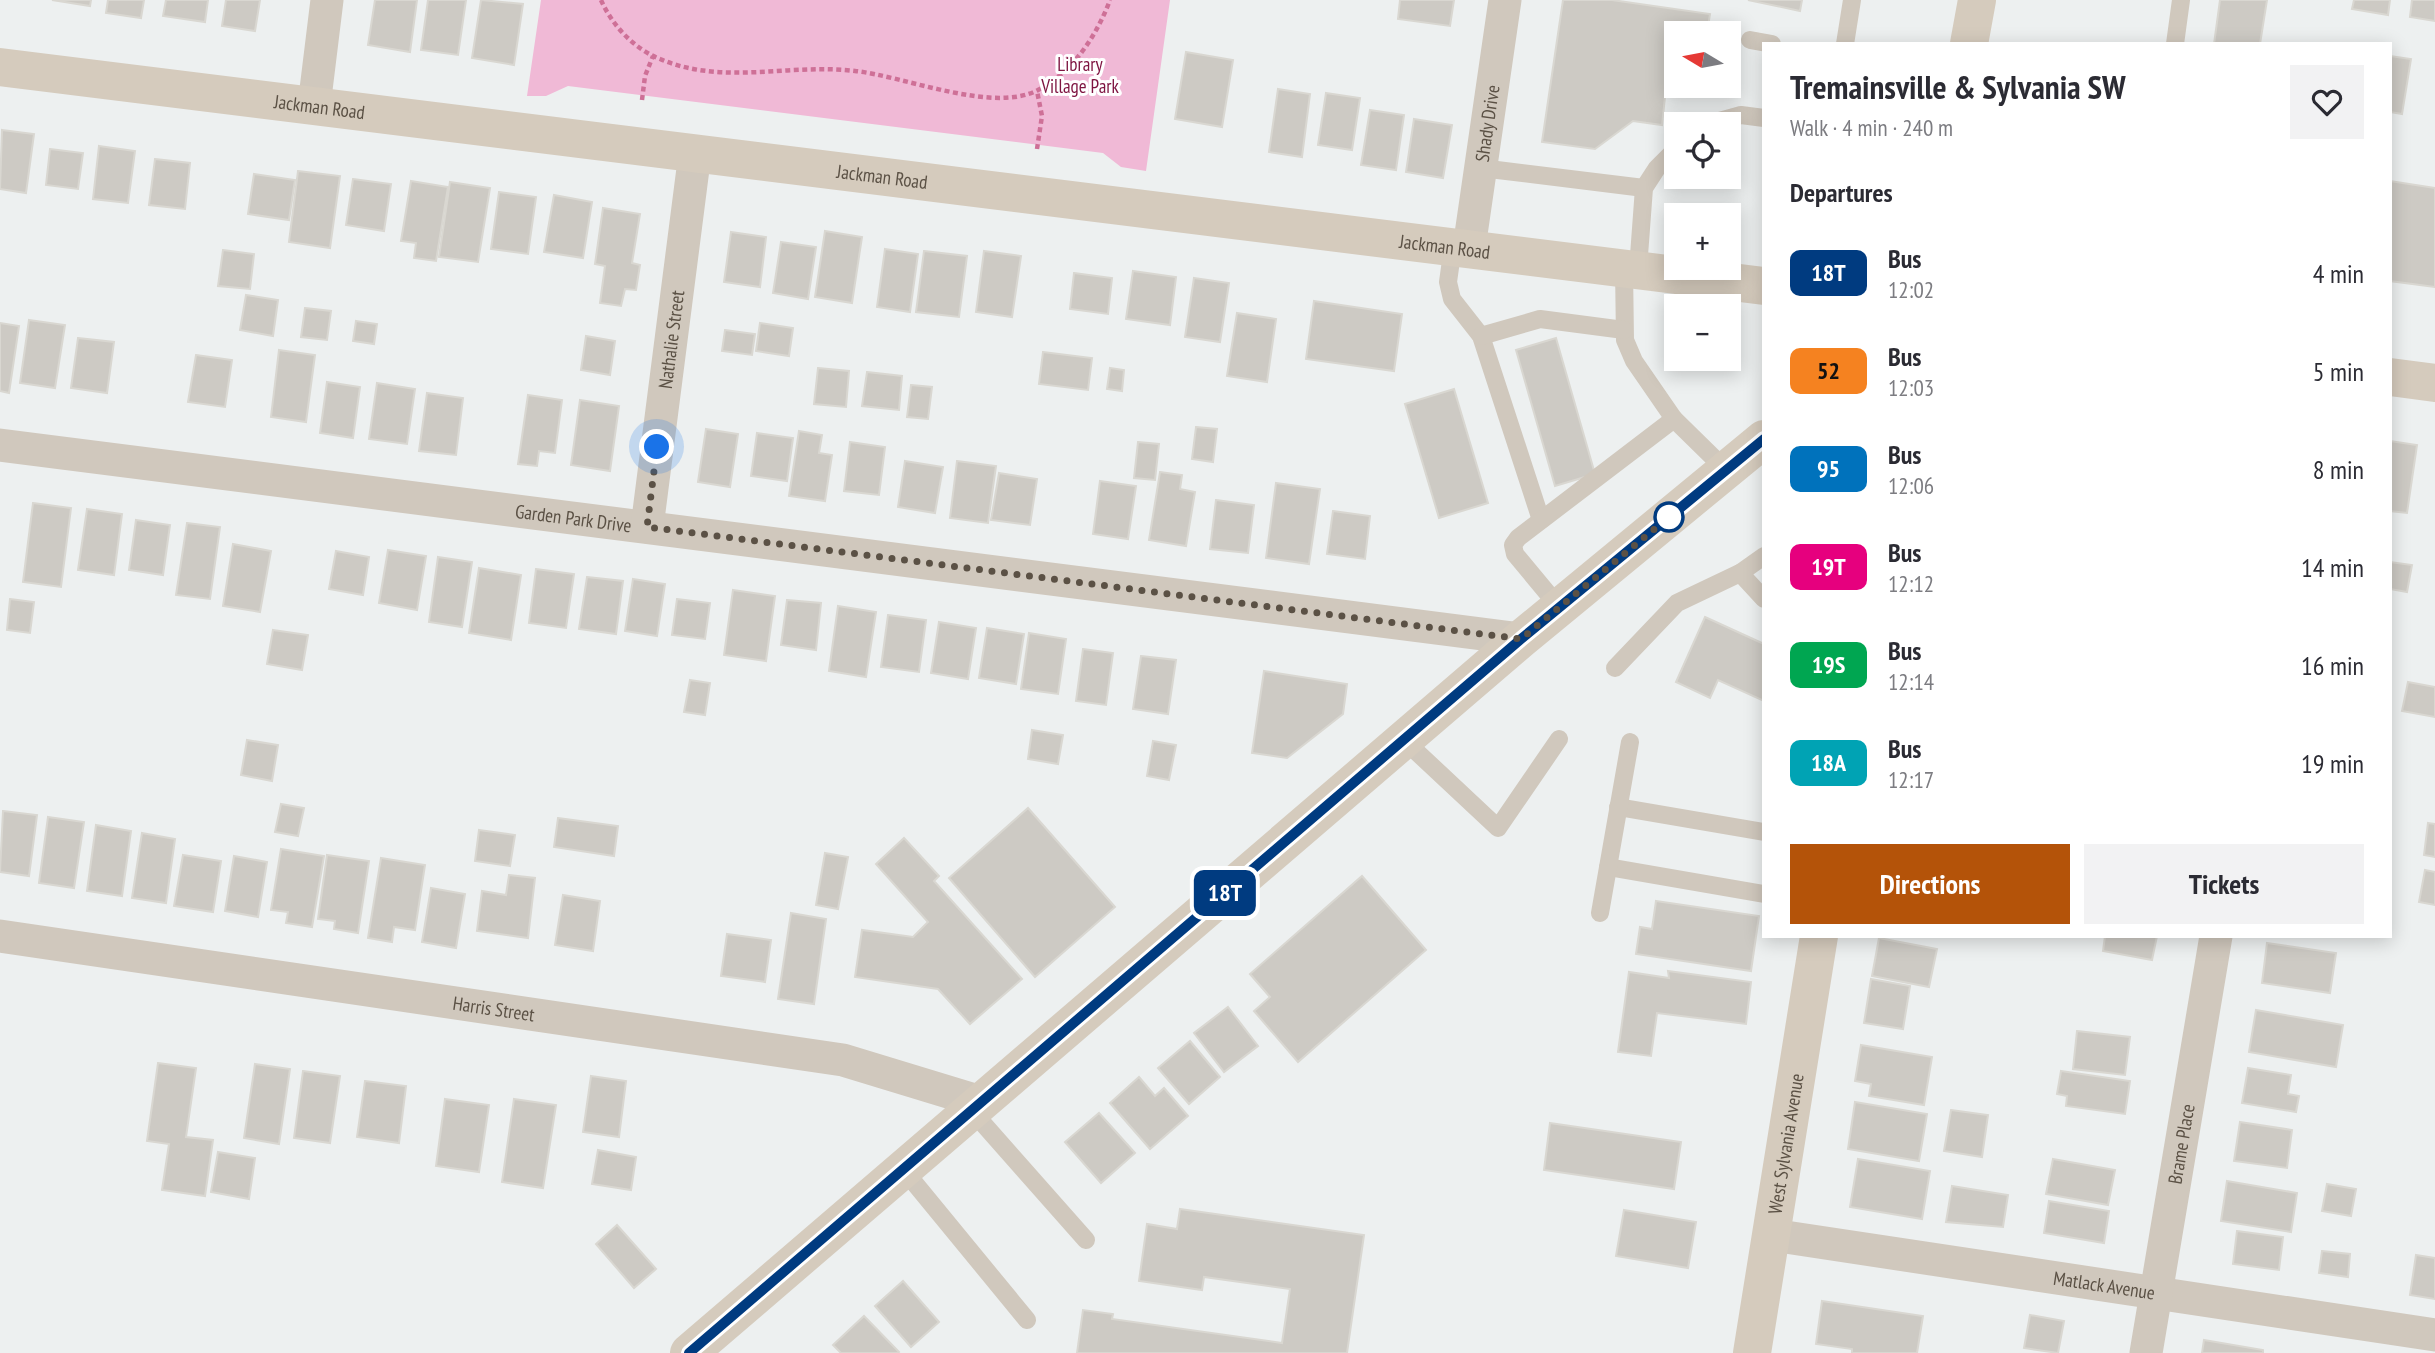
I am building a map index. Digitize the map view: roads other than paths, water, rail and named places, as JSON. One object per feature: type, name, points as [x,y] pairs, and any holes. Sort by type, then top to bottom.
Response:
[{"type":"street","points":[[314,106],[327,0]]},
{"type":"street","name":"Shady Drive","points":[[1461,247],[1481,168],[1506,0]]},
{"type":"street","points":[[1977,0],[1977,42]]},
{"type":"street","name":"Jackman Road","points":[[0,67],[1762,286]]},
{"type":"street","name":"Nathalie Street","points":[[647,527],[695,153]]},
{"type":"street","points":[[2392,377],[2435,383]]},
{"type":"street","points":[[689,1353],[1521,639],[1762,441]]},
{"type":"street","name":"Garden Park Drive","points":[[0,445],[1521,639]]},
{"type":"street","name":"Harris Street","points":[[0,936],[843,1060],[976,1107]]},
{"type":"street","name":"West Sylvania Avenue","points":[[1752,1353],[1819,938]]},
{"type":"street","name":"Brame Place","points":[[2146,1353],[2216,938]]},
{"type":"street","name":"Matlack Avenue","points":[[1772,1235],[2435,1335]]},
{"type":"lane","points":[[1845,42],[1852,0]]},
{"type":"lane","points":[[2175,42],[2180,0]]},
{"type":"lane","points":[[1750,40],[1762,42]]},
{"type":"lane","points":[[1741,115],[1762,118]]},
{"type":"lane","points":[[1664,161],[1644,188],[1624,330],[1634,361],[1674,419],[1726,470]]},
{"type":"lane","points":[[1481,168],[1644,188]]},
{"type":"lane","points":[[1461,247],[1448,282],[1452,299],[1481,336],[1541,520]]},
{"type":"lane","points":[[1481,336],[1540,319],[1624,330]]},
{"type":"lane","points":[[1559,607],[1515,554],[1513,545],[1541,520],[1674,419]]},
{"type":"lane","points":[[1615,668],[1676,603],[1740,573],[1762,557]]},
{"type":"lane","points":[[1740,573],[1762,597]]},
{"type":"lane","points":[[1404,740],[1497,828],[1559,739]]},
{"type":"lane","points":[[1600,913],[1630,742]]},
{"type":"lane","points":[[1618,807],[1762,832]]},
{"type":"lane","points":[[1608,867],[1762,894]]},
{"type":"lane","points":[[976,1107],[1086,1240]]},
{"type":"lane","points":[[903,1170],[1027,1320]]},
{"type":"park label","name":"Library Village Park","points":[[1080,75]]}]
